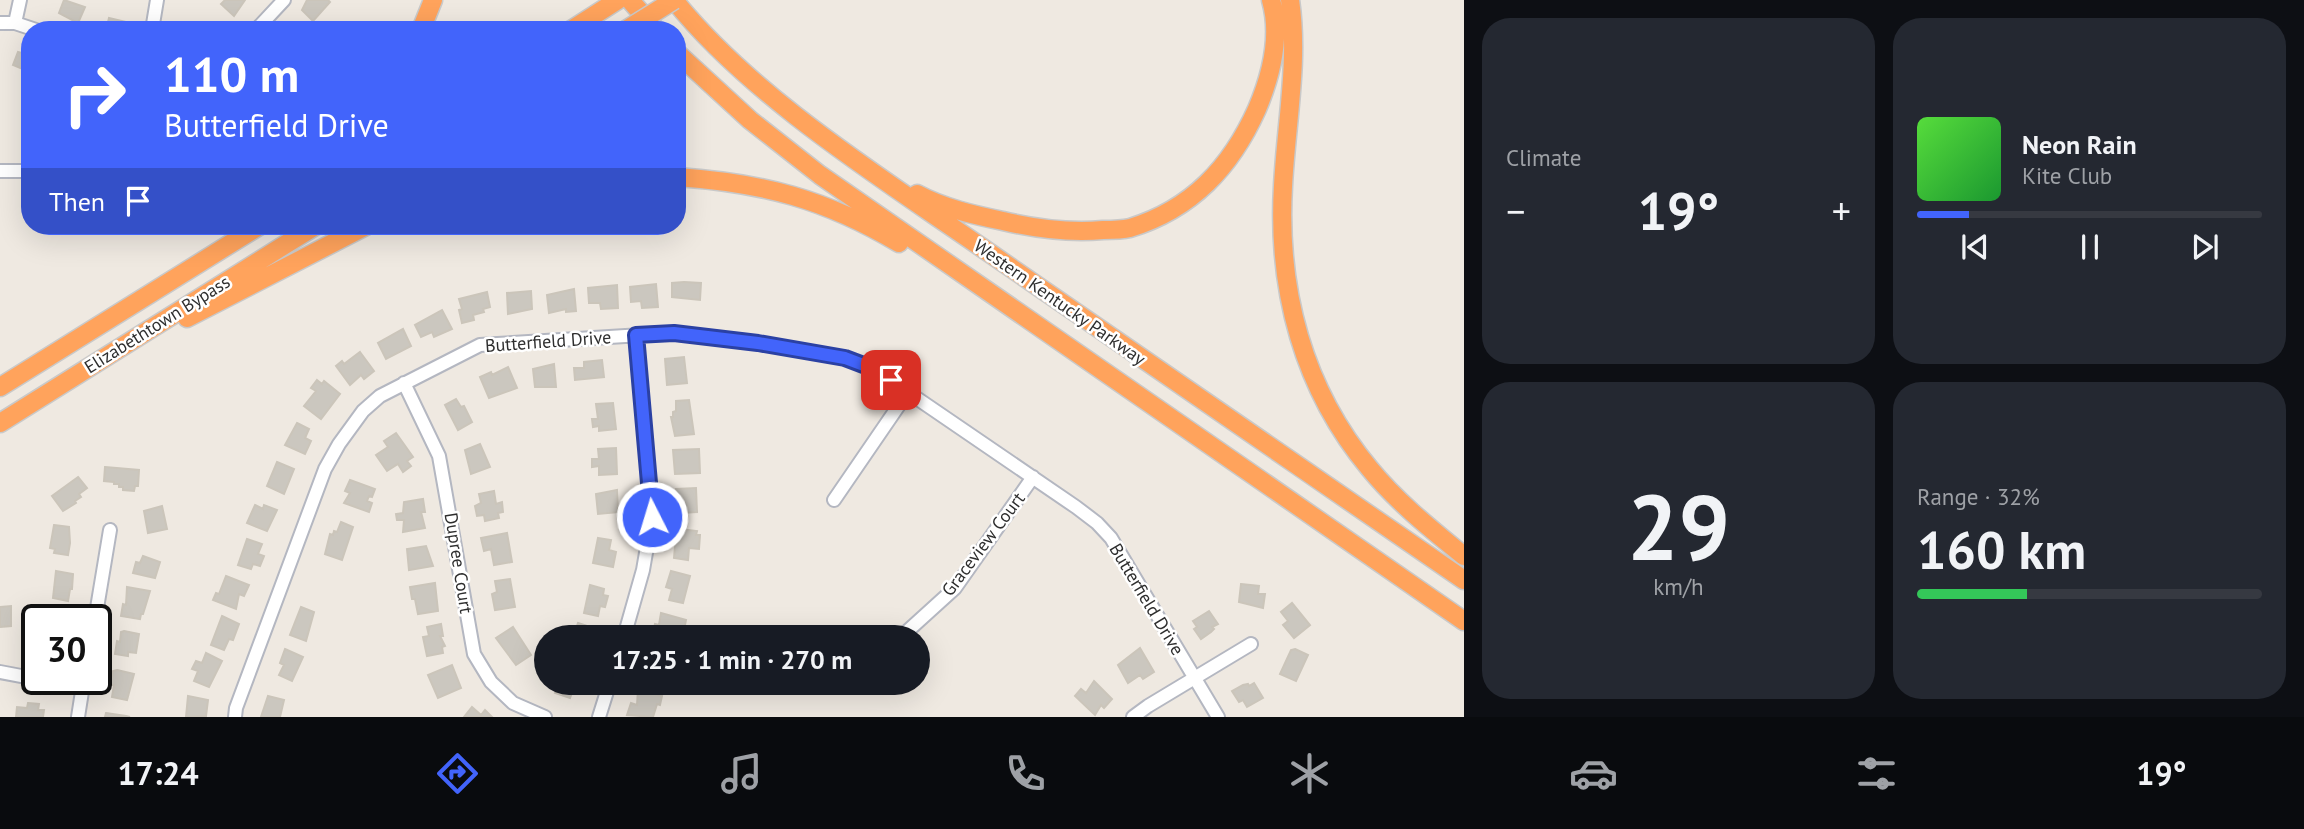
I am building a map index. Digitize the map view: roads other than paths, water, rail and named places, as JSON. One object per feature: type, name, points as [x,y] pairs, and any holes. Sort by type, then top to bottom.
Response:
[{"type":"highway","points":[[425,21],[433,0]]},
{"type":"highway","points":[[585,21],[618,0]]},
{"type":"highway","points":[[630,0],[648,21]]},
{"type":"highway","points":[[640,21],[674,0]]},
{"type":"highway","name":"Western Kentucky Parkway","points":[[674,0],[750,77],[849,155],[1464,580]]},
{"type":"highway","points":[[849,155],[926,199],[971,214],[1069,233],[1128,229],[1174,209],[1213,179],[1244,138],[1265,90],[1275,50],[1270,0]]},
{"type":"highway","points":[[1290,0],[1293,43],[1282,226],[1283,264],[1298,339],[1311,375],[1348,441],[1398,499],[1464,556]]},
{"type":"highway","name":"Western Kentucky Parkway","points":[[686,61],[750,120],[820,175],[1464,621]]},
{"type":"highway","points":[[686,178],[773,189],[810,199],[844,213],[911,250],[1082,357]]},
{"type":"highway","points":[[77,337],[228,235]]},
{"type":"highway","name":"Elizabethtown Bypass","points":[[0,387],[244,235]]},
{"type":"highway","name":"Elizabethtown Bypass","points":[[0,423],[301,235]]},
{"type":"highway","points":[[66,382],[349,235]]},
{"type":"street","points":[[15,23],[20,0]]},
{"type":"street","points":[[154,21],[157,0]]},
{"type":"street","points":[[264,21],[284,0]]},
{"type":"street","points":[[0,23],[21,25]]},
{"type":"street","points":[[0,171],[21,171]]},
{"type":"street","name":"Butterfield Drive","points":[[235,717],[236,708],[325,469],[363,411],[404,383],[480,345],[674,333],[758,343],[845,358],[874,369],[1033,477],[1097,523],[1111,538],[1218,717]]},
{"type":"street","points":[[627,625],[643,570],[652,517],[636,335]]},
{"type":"street","name":"Dupree Court","points":[[404,383],[439,457],[474,654],[491,682],[513,703],[545,717]]},
{"type":"street","points":[[834,500],[908,392]]},
{"type":"street","name":"Graceview Court","points":[[914,625],[955,587],[1033,477]]},
{"type":"street","points":[[98,604],[110,530]]},
{"type":"street","points":[[1133,717],[1148,705],[1251,644]]},
{"type":"street","points":[[0,672],[21,676]]},
{"type":"street","points":[[78,717],[82,695]]},
{"type":"street","points":[[599,717],[606,695]]}]
